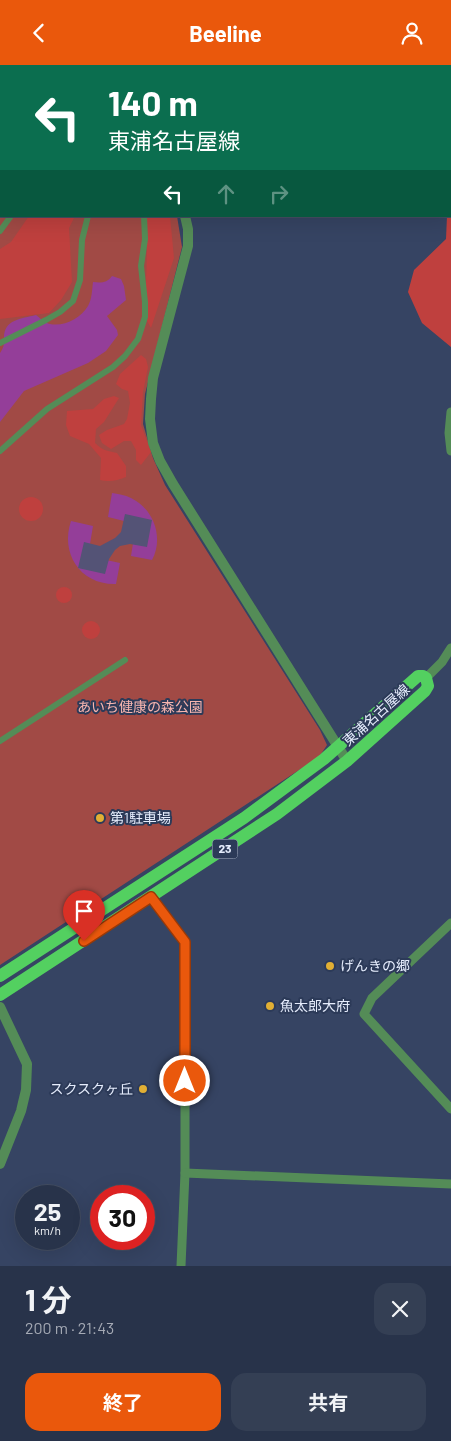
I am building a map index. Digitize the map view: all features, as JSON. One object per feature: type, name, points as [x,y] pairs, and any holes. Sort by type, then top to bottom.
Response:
[{"type":"main road","name":"東浦名古屋線","points":[[0,976],[244,818],[324,759],[418,677],[426,678],[428,685],[425,691],[347,761],[278,814],[0,995]]},
{"type":"street","points":[[0,231],[10,217]]},
{"type":"street","points":[[1,343],[46,321],[73,301],[80,280],[82,240],[88,217]]},
{"type":"street","points":[[0,451],[47,409],[98,379],[113,367],[126,356],[138,339],[144,317],[145,302],[141,266],[145,239],[144,217]]},
{"type":"street","points":[[185,217],[188,229],[188,246],[153,378],[150,419],[153,443],[172,484],[347,761]]},
{"type":"street","points":[[451,411],[449,433],[451,451]]},
{"type":"street","points":[[426,678],[442,662],[451,648]]},
{"type":"street","points":[[0,741],[125,660]]},
{"type":"street","points":[[151,897],[185,942],[185,1173],[181,1266]]},
{"type":"street","points":[[451,923],[372,998],[364,1014],[451,1109]]},
{"type":"street","points":[[0,1007],[27,1064],[26,1091],[21,1111],[0,1164]]},
{"type":"street","points":[[185,1173],[451,1184]]},
{"type":"green space","name":"あいち健康の森公園","points":[[0,217],[177,217],[182,247],[145,394],[143,424],[153,458],[165,485],[320,730],[327,745],[319,757],[0,965]]},
{"type":"shaded area","points":[[28,217],[74,217],[69,228],[72,282],[61,300],[49,313],[0,319],[0,249],[11,242]]},
{"type":"shaded area","points":[[144,217],[170,217],[174,258],[151,328],[145,317],[147,250]]},
{"type":"shaded area","points":[[447,217],[451,217],[451,347],[422,323],[408,292],[414,270],[446,239]]},
{"type":"shaded area","points":[[112,276],[121,279],[126,300],[107,316],[117,330],[118,335],[106,351],[88,363],[24,391],[0,422],[0,353],[4,346],[5,332],[10,323],[36,315],[44,322],[55,325],[72,321],[88,306],[93,282],[104,282]]},
{"type":"shaded area","points":[[141,355],[146,359],[148,367],[143,392],[141,425],[151,452],[141,465],[136,460],[136,450],[131,441],[124,441],[111,449],[102,443],[99,435],[124,424],[127,419],[130,403],[128,391],[116,384],[120,374]]},
{"type":"shaded area","points":[[114,396],[119,398],[104,422],[96,429],[95,443],[105,450],[117,453],[126,466],[126,477],[113,481],[104,481],[100,480],[101,458],[89,444],[70,436],[66,425],[67,411],[93,409],[104,399]]},
{"type":"shaded area","points":[[112,493],[131,498],[146,509],[151,517],[157,534],[157,543],[152,560],[131,556],[136,524],[108,517]]},
{"type":"shaded area","points":[[31,497],[40,500],[43,509],[40,518],[31,521],[22,518],[19,509],[22,500]]},
{"type":"shaded area","points":[[71,521],[93,526],[88,556],[120,563],[116,584],[103,583],[92,579],[76,565],[68,544]]},
{"type":"shaded area","points":[[61,587],[67,587],[72,592],[70,601],[61,603],[56,598],[56,592]]},
{"type":"shaded area","points":[[87,621],[95,621],[100,626],[98,637],[87,639],[82,634],[82,626]]},
{"type":"building","points":[[125,514],[152,520],[147,547],[130,544],[120,546],[109,559],[105,574],[78,568],[84,542],[100,546],[115,538],[121,532]]},
{"type":"place","name":"第1駐車場","points":[[100,818]]},
{"type":"place","name":"げんきの郷","points":[[330,966]]},
{"type":"place","name":"魚太郎大府","points":[[270,1006]]},
{"type":"place","name":"スクスクヶ丘","points":[[143,1089]]},
{"type":"route","points":[[84,941],[151,897],[185,942],[185,1081]]}]
